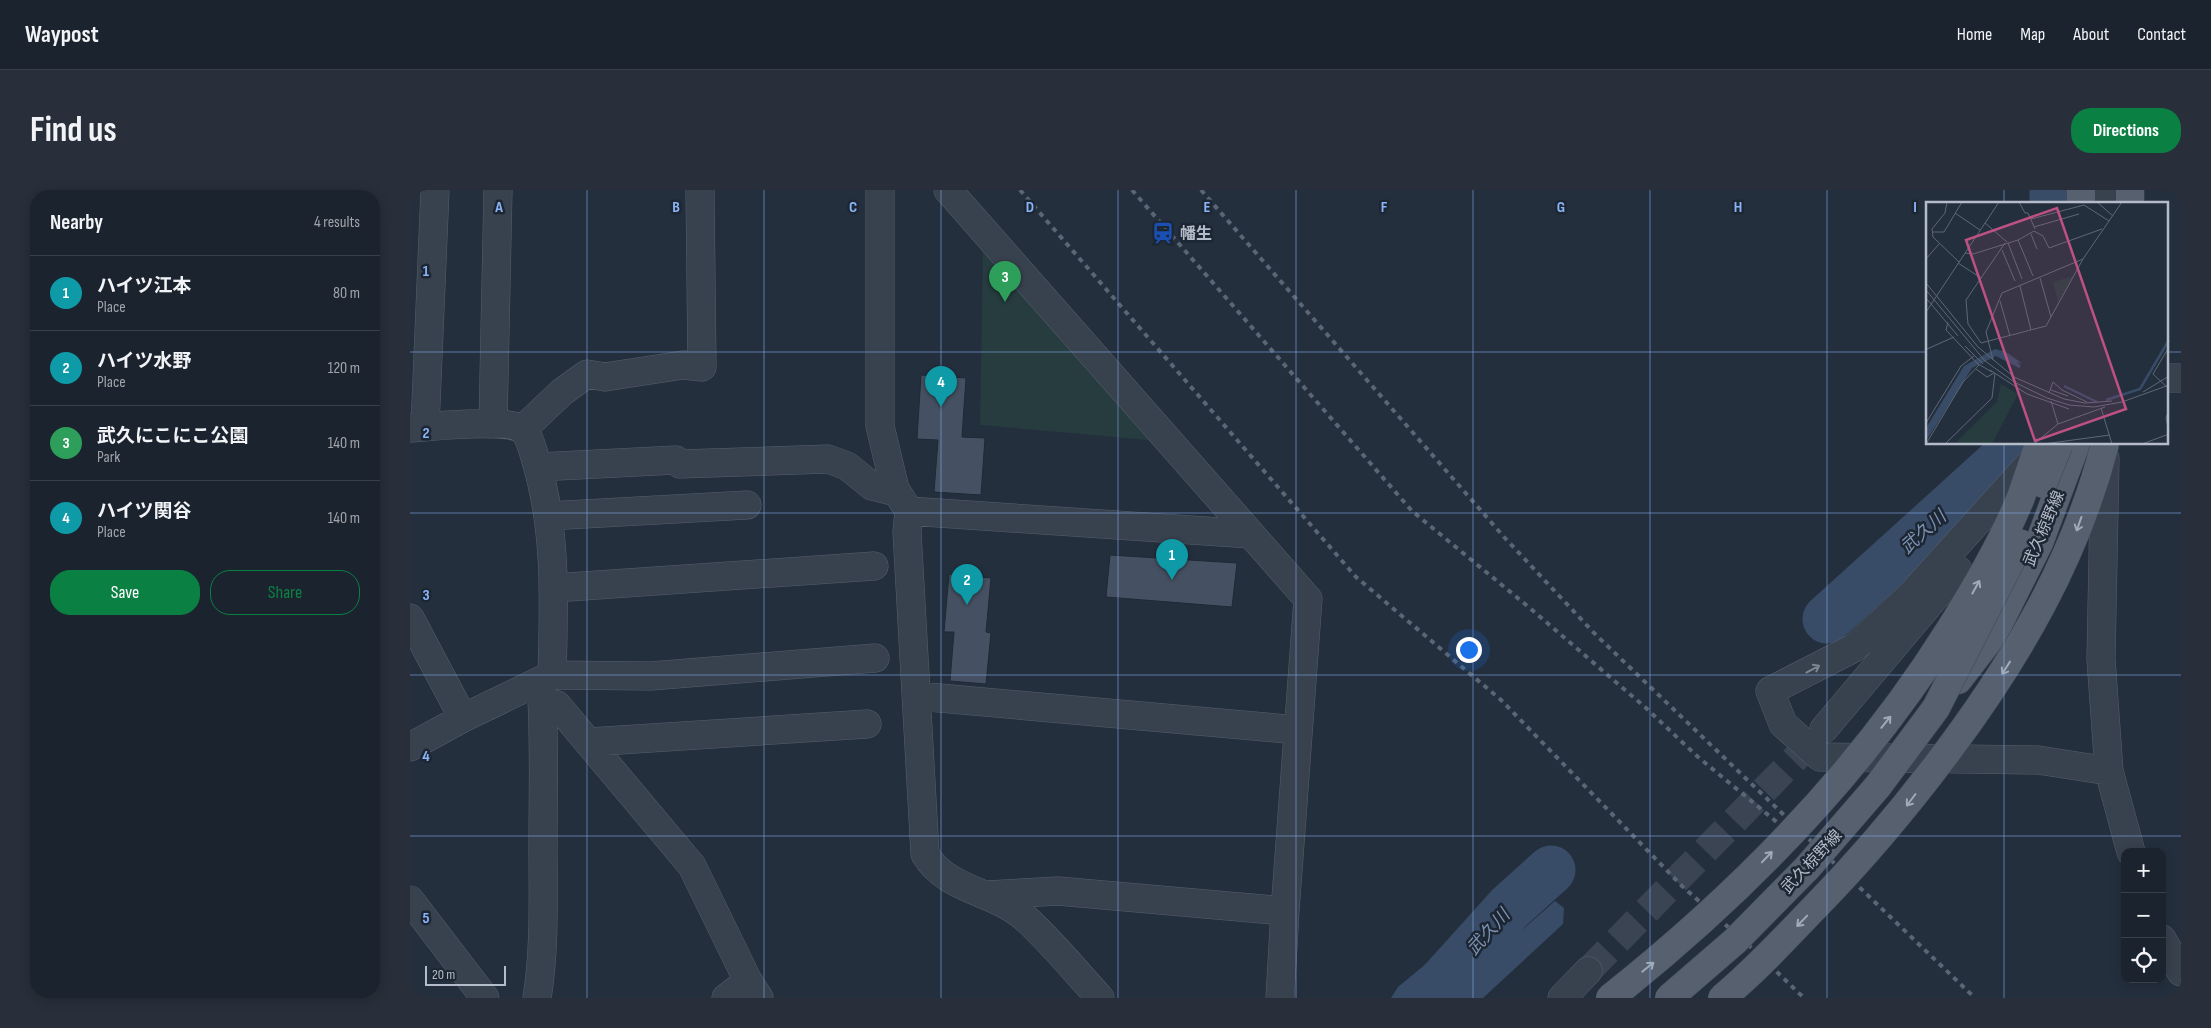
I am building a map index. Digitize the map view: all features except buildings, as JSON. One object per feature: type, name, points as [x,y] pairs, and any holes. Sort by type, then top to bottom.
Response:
[{"type":"main road","points":[[1610,998],[1676,944],[1741,885],[1846,772],[1898,708],[1971,596],[1999,546],[2020,498],[2039,445]]},
{"type":"main road","name":"武久椋野線","points":[[1936,708],[2023,537],[2060,445]]},
{"type":"main road","name":"武久椋野線","points":[[1669,998],[1735,941],[1807,868],[1878,786],[1993,635],[2039,543],[2076,445]]},
{"type":"main road","points":[[1722,998],[1796,927],[1890,826],[1989,695],[2028,632],[2075,538],[2105,445]]},
{"type":"street","points":[[435,190],[418,428],[493,424],[523,429],[531,445],[538,468],[548,516],[554,588],[545,686],[543,882],[540,981],[537,998]]},
{"type":"street","points":[[493,424],[498,190]]},
{"type":"street","points":[[523,429],[562,392],[587,374],[605,377],[683,365],[702,367],[700,190]]},
{"type":"street","points":[[880,190],[880,426],[903,502],[907,532],[925,854],[932,866],[942,874],[987,895],[1023,916],[1100,998]]},
{"type":"street","points":[[948,190],[1308,599],[1284,911],[1280,998]]},
{"type":"street","points":[[2168,378],[2181,378]]},
{"type":"street","points":[[2047,445],[1911,595],[1854,648],[1770,691],[1783,724],[1820,757],[2038,760],[2109,771]]},
{"type":"street","points":[[1824,729],[2041,471],[2059,445]]},
{"type":"street","points":[[2105,445],[2101,659],[2109,771],[2130,848]]},
{"type":"street","points":[[538,468],[676,460],[680,464],[828,459],[847,466],[872,486],[903,502],[1250,534]]},
{"type":"street","points":[[548,516],[747,505]]},
{"type":"street","points":[[554,588],[874,566]]},
{"type":"street","points":[[410,618],[463,718]]},
{"type":"street","points":[[410,747],[463,718],[545,686],[875,658]]},
{"type":"street","points":[[545,686],[557,705],[692,866],[754,989],[726,998]]},
{"type":"street","points":[[917,696],[1298,730]]},
{"type":"street","points":[[589,742],[868,724]]},
{"type":"street","points":[[987,895],[1058,892],[1284,911]]},
{"type":"street","points":[[410,900],[485,998]]},
{"type":"street","points":[[2166,945],[2181,972]]},
{"type":"street","points":[[1562,998],[1588,971]]},
{"type":"green space","points":[[983,251],[1149,440],[980,425]]},
{"type":"water","points":[[1542,878],[1540,889],[1511,925],[1522,930],[1555,901],[1564,908],[1563,924],[1483,998],[1391,998],[1398,987],[1520,886]]},
{"type":"waterway","name":"武久川","points":[[2054,190],[2054,202]]},
{"type":"waterway","name":"武久川","points":[[1827,619],[2006,457],[2014,445]]},
{"type":"waterway","name":"武久川","points":[[1428,998],[1510,907],[1551,870]]},
{"type":"tunnel","points":[[1588,971],[1824,729]]},
{"type":"railway","points":[[1020,190],[1356,577],[1501,700],[1682,886],[1804,998]]},
{"type":"railway","points":[[1132,190],[1412,511],[1531,609],[1646,708],[1698,757],[1801,842]]},
{"type":"railway","points":[[1201,190],[1504,537],[1595,634],[1975,998]]},
{"type":"place","name":"幡生","points":[[1163,233]]},
{"type":"place","name":"武久にこにこ公園","points":[[1005,302]]},
{"type":"place","name":"ハイツ関谷","points":[[941,407]]},
{"type":"place","name":"ハイツ江本","points":[[1172,580]]},
{"type":"place","name":"ハイツ水野","points":[[967,605]]}]
